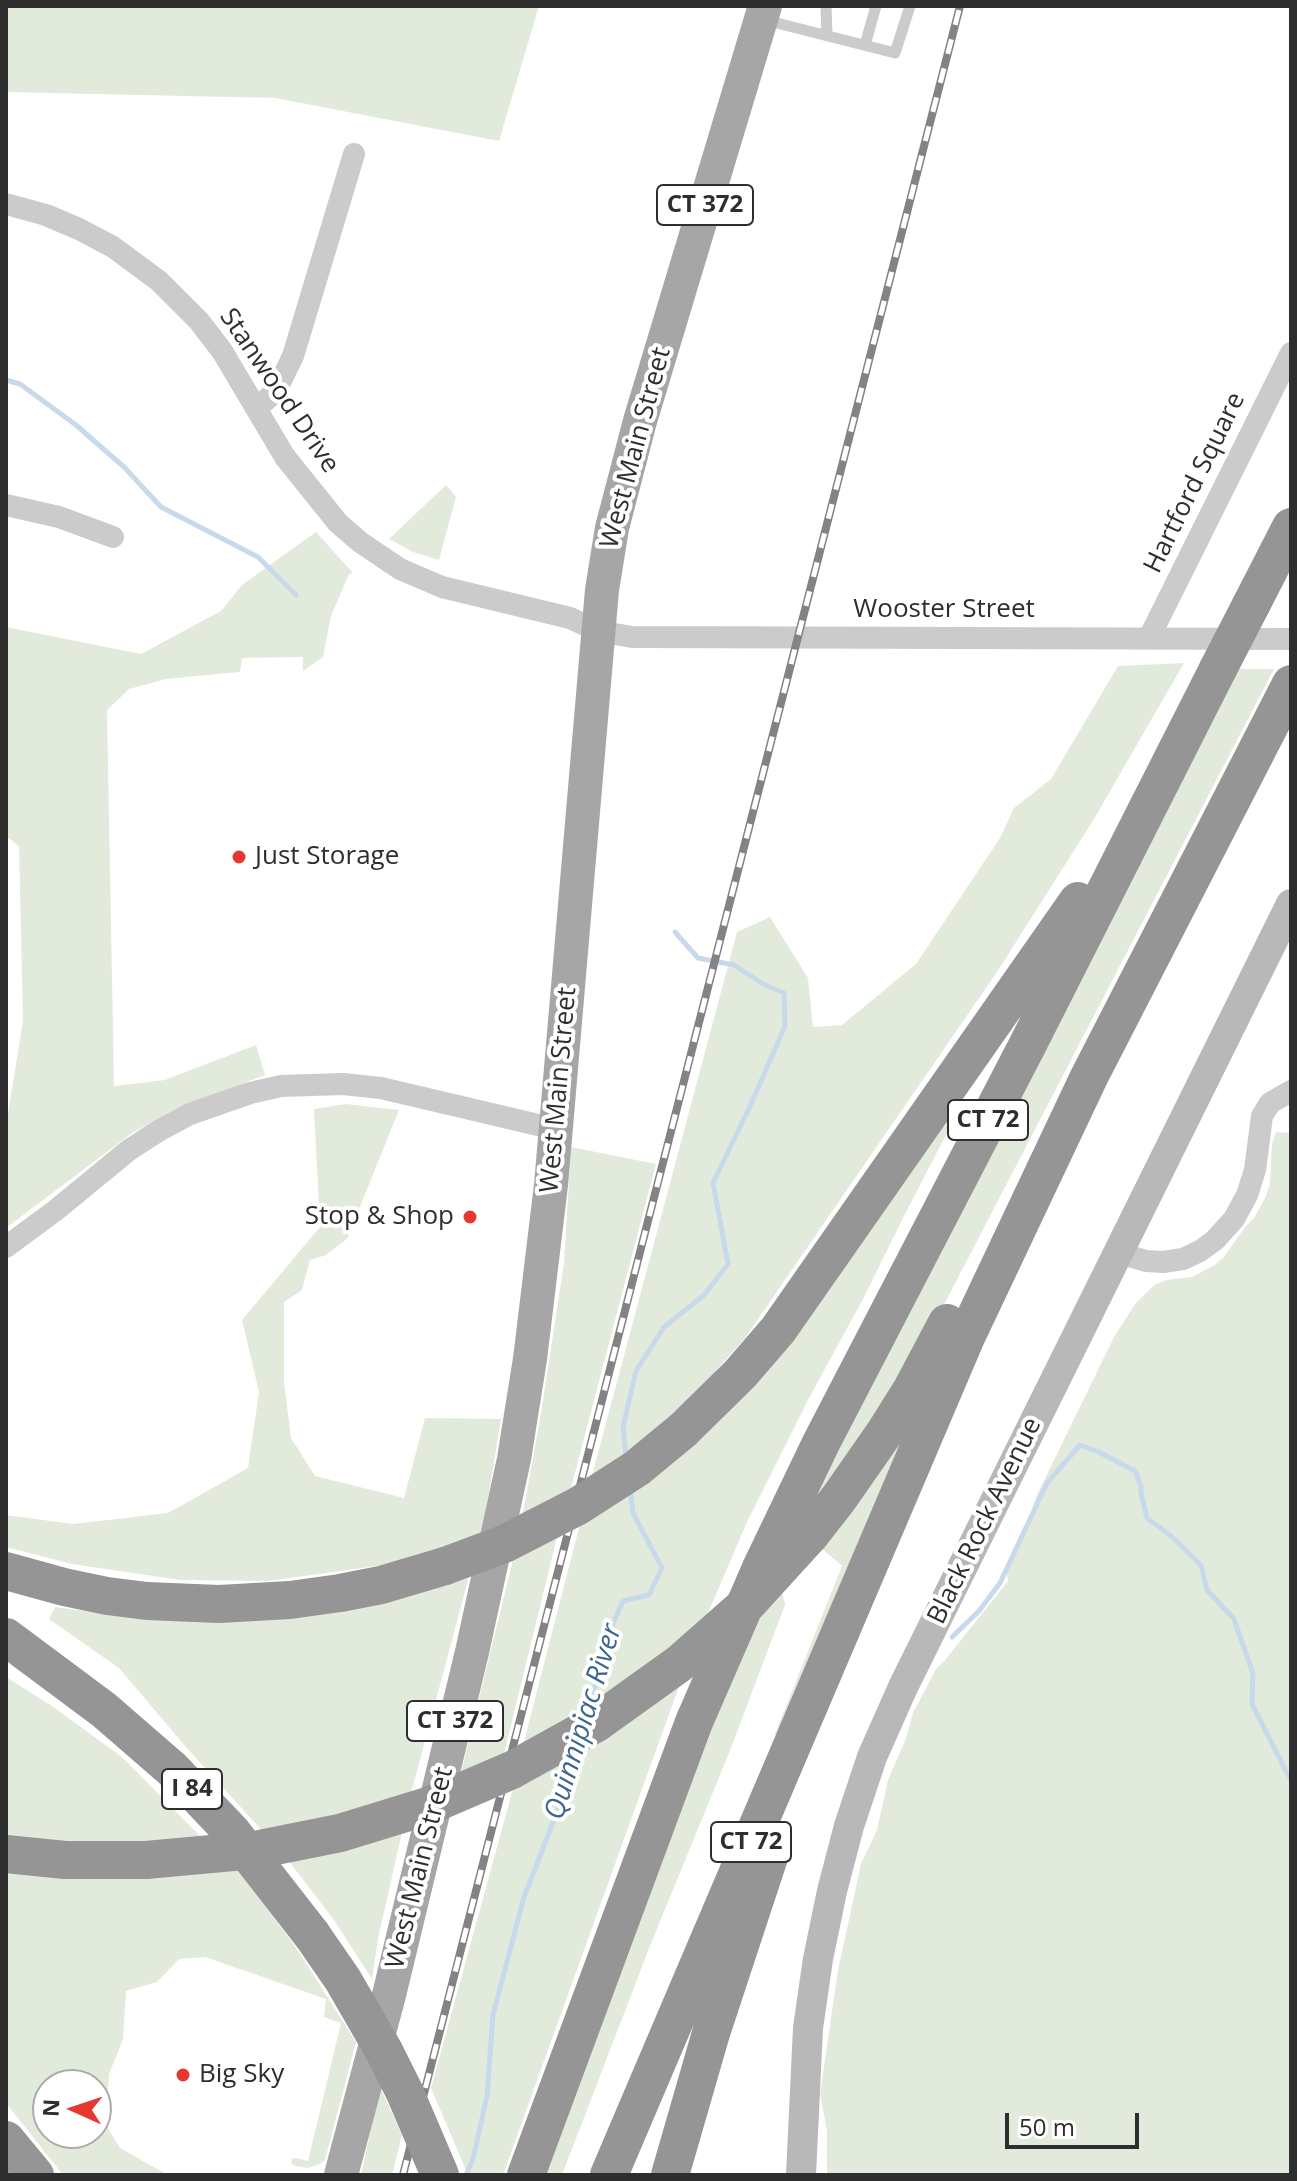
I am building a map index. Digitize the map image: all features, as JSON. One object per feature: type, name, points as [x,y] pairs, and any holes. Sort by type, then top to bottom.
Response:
[{"type":"highway","name":"CT 72","points":[[526,2175],[694,1722],[754,1582],[821,1443],[1291,527]]},
{"type":"highway","name":"CT 72","points":[[609,2175],[966,1337],[1083,1088],[1291,684]]},
{"type":"highway","points":[[6,1571],[130,1600],[219,1604],[340,1593],[381,1585],[445,1566],[504,1544],[578,1506],[637,1468],[683,1430],[740,1374],[792,1310],[1079,900],[1152,782],[1177,748]]},
{"type":"highway","points":[[6,1854],[80,1860],[146,1860],[255,1850],[340,1833],[428,1806],[512,1770],[595,1724],[680,1663],[748,1603],[810,1535],[863,1464],[912,1389],[1113,1001],[1168,921]]},
{"type":"highway","points":[[670,2175],[731,1971],[788,1805],[863,1610],[893,1508]]},
{"type":"highway","name":"I 84","points":[[6,1637],[104,1710],[172,1769],[231,1831],[343,1980],[384,2051],[440,2175]]},
{"type":"highway","points":[[6,2140],[35,2175]]},
{"type":"main road","name":"West Main Street","points":[[341,2175],[389,1995],[496,1547],[514,1459],[543,1262],[605,564],[625,474],[763,13]]},
{"type":"street","points":[[257,408],[276,391],[293,356],[354,154]]},
{"type":"street","name":"Stanwood Drive","points":[[6,204],[46,215],[79,229],[113,247],[159,281],[199,321],[222,351],[285,457],[320,503],[338,523],[380,556],[400,569],[447,589],[570,618],[598,631]]},
{"type":"street","name":"Hartford Square","points":[[1149,638],[1291,353]]},
{"type":"street","points":[[6,505],[59,517],[113,537]]},
{"type":"street","name":"Wooster Street","points":[[598,631],[632,637],[1291,639]]},
{"type":"street","name":"Black Rock Avenue","points":[[801,2175],[808,2028],[818,1959],[839,1865],[872,1757],[903,1687],[1291,904]]},
{"type":"street","points":[[6,1247],[129,1150],[160,1130],[190,1114],[250,1093],[281,1086],[343,1084],[381,1088],[555,1129]]},
{"type":"street","points":[[1119,1253],[1146,1261],[1163,1262],[1183,1259],[1215,1240],[1234,1219],[1247,1195],[1255,1170],[1262,1116],[1270,1103],[1291,1091]]},
{"type":"lane","points":[[826,6],[827,36]]},
{"type":"lane","points":[[865,45],[876,6]]},
{"type":"lane","points":[[763,13],[827,36],[895,53],[910,6]]},
{"type":"green space","points":[[6,6],[539,6],[499,141],[275,98],[6,92]]},
{"type":"green space","points":[[446,485],[456,497],[439,560],[413,552],[389,539]]},
{"type":"green space","points":[[316,532],[353,573],[349,574],[331,616],[323,657],[303,671],[303,657],[242,658],[240,672],[166,679],[129,689],[107,710],[114,1086],[165,1080],[256,1045],[265,1075],[174,1110],[132,1133],[6,1228],[6,1126],[23,1021],[19,846],[6,836],[6,627],[141,654],[221,611],[242,585]]},
{"type":"green space","points":[[1184,663],[1094,819],[997,972],[745,1338],[673,1419],[591,1479],[737,932],[770,917],[808,978],[813,1027],[842,1025],[916,964],[1000,838],[1014,808],[1051,779],[1118,666]]},
{"type":"green space","points":[[1236,669],[1274,669],[934,1324],[802,1528],[841,1425]]},
{"type":"green space","points":[[958,1098],[960,1108],[747,1522],[700,1632],[521,1753],[582,1516],[633,1483]]},
{"type":"green space","points":[[346,1104],[399,1110],[347,1239],[326,1255],[310,1260],[302,1290],[284,1302],[284,1382],[291,1438],[315,1476],[404,1498],[425,1418],[501,1419],[482,1536],[440,1552],[377,1566],[268,1581],[180,1580],[72,1564],[6,1547],[6,1515],[73,1524],[168,1513],[248,1468],[259,1392],[242,1320],[320,1227],[314,1109]]},
{"type":"green space","points":[[1276,1132],[1291,1133],[1291,2175],[827,2175],[827,2131],[820,2094],[838,1970],[861,1864],[877,1830],[888,1780],[913,1713],[936,1669],[1008,1581],[1006,1568],[1036,1497],[1114,1337],[1135,1304],[1154,1285],[1166,1280],[1192,1277],[1223,1258],[1254,1218],[1266,1196]]},
{"type":"green space","points":[[571,1147],[656,1164],[570,1492],[522,1518],[564,1263]]},
{"type":"green space","points":[[915,1419],[780,1737],[775,1734],[842,1566],[820,1547]]},
{"type":"green space","points":[[559,1529],[502,1762],[459,1781],[515,1551]]},
{"type":"green space","points":[[471,1569],[409,1801],[267,1836],[119,1668],[49,1619],[55,1607],[110,1614]]},
{"type":"green space","points":[[782,1590],[785,1605],[562,2175],[539,2175],[749,1622]]},
{"type":"green space","points":[[6,1677],[122,1757],[208,1844],[6,1842]]},
{"type":"green space","points":[[681,1681],[503,2175],[468,2175],[431,2088],[514,1785]]},
{"type":"green space","points":[[402,1832],[372,1979],[334,1920],[288,1860]]},
{"type":"green space","points":[[6,1868],[237,1868],[295,1946],[356,2042],[325,2160],[308,2168],[295,2166],[291,2163],[292,2159],[308,2161],[341,2023],[324,2017],[326,1999],[205,1957],[179,1959],[157,1982],[126,1991],[123,2039],[111,2069],[32,2069],[32,2136],[6,2103]]},
{"type":"green space","points":[[380,2087],[402,2135],[392,2175],[361,2175]]},
{"type":"green space","points":[[112,2135],[120,2148],[168,2175],[63,2175],[42,2149],[112,2149]]},
{"type":"waterway","name":"Quinnipiac River","points":[[6,380],[20,384],[76,425],[124,467],[161,507],[258,557],[296,595]]},
{"type":"waterway","name":"Quinnipiac River","points":[[626,1456],[623,1427],[636,1371],[664,1327],[704,1295],[728,1264],[713,1183],[785,1026],[784,993],[763,984],[734,965],[698,958],[675,932]]},
{"type":"waterway","points":[[952,1637],[979,1611],[1000,1583],[1047,1483],[1080,1445],[1097,1451],[1135,1471],[1147,1518],[1201,1565],[1207,1590],[1234,1619],[1253,1674],[1252,1704],[1291,1781]]},
{"type":"waterway","name":"Quinnipiac River","points":[[589,1708],[612,1626],[623,1601],[649,1595],[662,1568],[633,1513],[630,1490]]},
{"type":"waterway","name":"Quinnipiac River","points":[[466,2175],[473,2159],[487,2096],[493,2015],[524,1897],[567,1787],[577,1752]]},
{"type":"railway","points":[[403,2175],[960,6]]},
{"type":"place","name":"Just Storage","points":[[239,857]]},
{"type":"place","name":"Stop & Shop","points":[[470,1217]]},
{"type":"place","name":"Big Sky","points":[[183,2075]]}]
